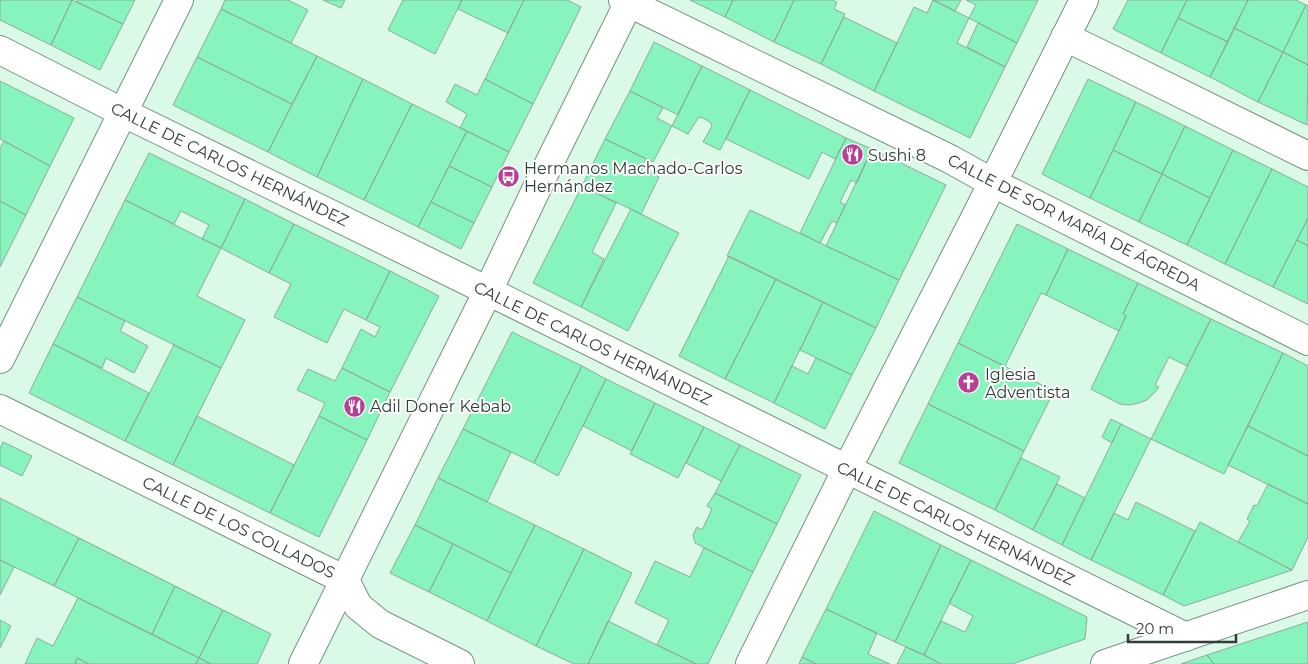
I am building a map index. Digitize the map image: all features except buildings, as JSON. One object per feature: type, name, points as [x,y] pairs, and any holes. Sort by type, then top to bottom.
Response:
[{"type":"street","points":[[0,359],[179,0]]},
{"type":"street","points":[[750,664],[1084,0]]},
{"type":"street","points":[[303,664],[488,291],[627,1]]},
{"type":"street","name":"CALLE DE SOR MARÍA DE ÁGREDA","points":[[627,1],[950,159],[993,183],[1308,341]]},
{"type":"street","points":[[1065,37],[1308,156]]},
{"type":"street","name":"CALLE DE CARLOS HERNÁNDEZ","points":[[0,50],[1186,637]]},
{"type":"street","name":"CALLE DE LOS COLLADOS","points":[[0,409],[345,580],[358,606],[380,624],[460,664]]},
{"type":"street","points":[[1106,664],[1308,595]]},
{"type":"place","name":"Sushi 8","points":[[852,155]]},
{"type":"place","name":"Hermanos Machado-Carlos Hernández","points":[[508,177]]},
{"type":"place","name":"Iglesia Adventista","points":[[969,383]]},
{"type":"place","name":"Adil Doner Kebab","points":[[354,406]]}]
